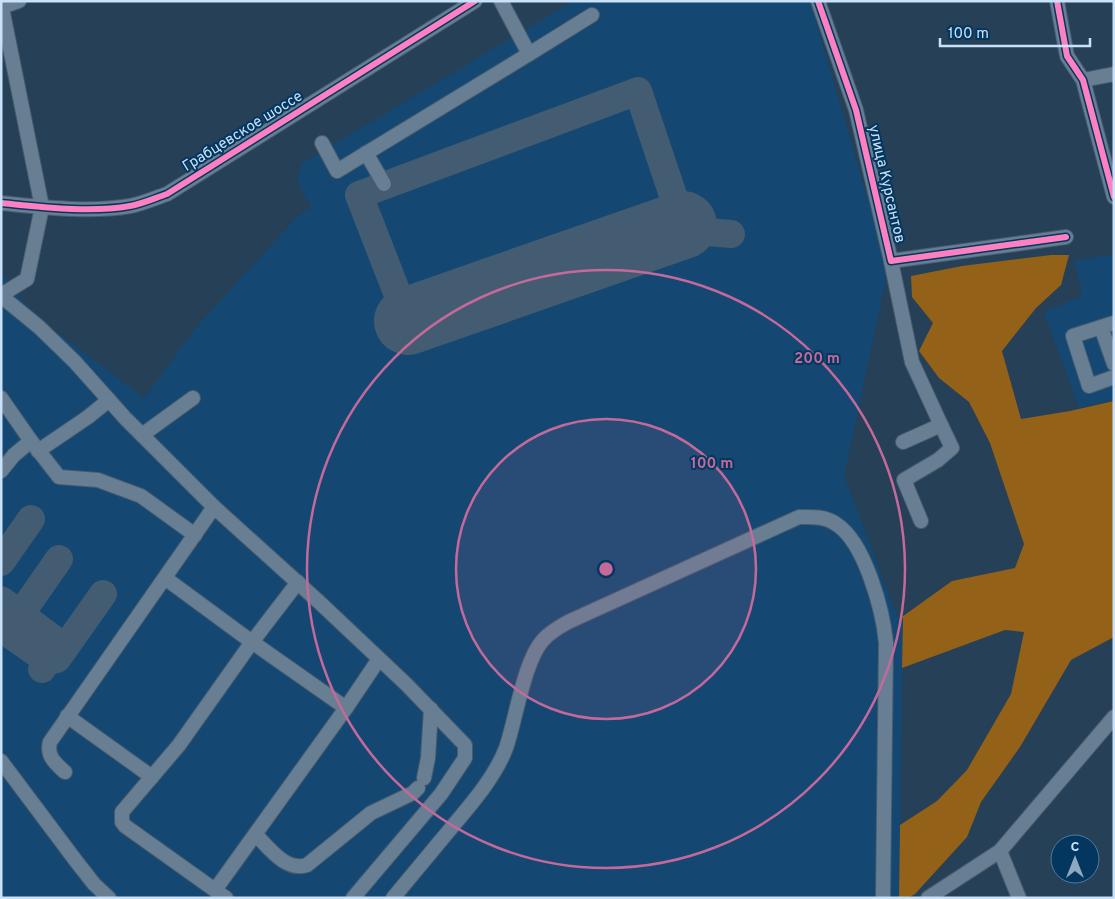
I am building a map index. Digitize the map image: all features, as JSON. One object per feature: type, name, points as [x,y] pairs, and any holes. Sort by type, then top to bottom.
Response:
[{"type":"street","points":[[19,1],[2,5],[42,207],[28,279],[1,296],[39,327],[214,507],[298,582],[431,709],[465,745],[465,758],[441,794],[353,898]]},
{"type":"street","name":"Грабцевское шоссе","points":[[1,203],[42,207],[95,208],[130,206],[167,194],[475,1]]},
{"type":"street","points":[[501,1],[529,54]]},
{"type":"street","name":"улица Курсантов","points":[[818,1],[856,110],[891,261],[1066,237]]},
{"type":"street","points":[[1057,1],[1067,56],[1083,80],[1114,197]]},
{"type":"street","points":[[322,143],[337,171],[592,15]]},
{"type":"street","points":[[1083,80],[1114,74]]},
{"type":"street","points":[[366,153],[384,184]]},
{"type":"street","points":[[891,261],[912,362],[952,448],[938,460],[904,480],[921,521]]},
{"type":"street","points":[[1114,364],[1107,325],[1073,336],[1089,386],[1114,377]]},
{"type":"street","points":[[1,398],[59,478],[98,480],[141,496],[195,535]]},
{"type":"street","points":[[142,435],[194,398]]},
{"type":"street","points":[[1,471],[14,455],[88,417],[109,400]]},
{"type":"street","points":[[903,442],[940,425]]},
{"type":"street","points":[[65,772],[52,760],[48,747],[50,742],[214,507]]},
{"type":"street","points":[[394,898],[472,803],[492,774],[505,751],[528,669],[537,648],[553,630],[799,517],[811,517],[836,523],[854,542],[868,572],[881,613],[886,643],[883,898]]},
{"type":"street","points":[[165,578],[346,708]]},
{"type":"street","points":[[298,582],[252,642],[179,746],[122,812],[122,822],[220,894],[256,835],[379,659]]},
{"type":"street","points":[[256,835],[284,862],[290,865],[302,866],[371,813],[413,793],[421,783],[428,758],[431,709]]},
{"type":"street","points":[[67,716],[152,777]]},
{"type":"street","points":[[928,898],[1000,850],[1114,717]]},
{"type":"street","points":[[1,761],[94,884],[109,898]]},
{"type":"street","points":[[1000,850],[1019,898]]},
{"type":"shaded area","points":[[573,1],[810,1],[888,269],[844,476],[898,618],[903,618],[899,898],[1,898],[1,278],[5,276],[24,303],[49,326],[144,398],[198,325],[296,218],[311,206],[297,182],[301,164]]},
{"type":"shaded area","points":[[1051,255],[1069,255],[1061,285],[1036,308],[1002,351],[1021,419],[1114,401],[1114,637],[1071,660],[1020,747],[981,802],[967,837],[915,894],[908,898],[899,898],[900,825],[937,801],[967,770],[1011,694],[1024,632],[1005,630],[902,668],[903,618],[899,619],[952,581],[1015,568],[1024,544],[990,443],[969,402],[939,378],[919,351],[933,323],[912,297],[911,276],[962,266]]},
{"type":"shaded area","points":[[1111,255],[1114,261],[1114,400],[1079,408],[1044,312],[1082,296],[1075,260]]},
{"type":"taxiway","points":[[408,321],[359,195],[638,91],[683,225],[696,231],[731,234]]},
{"type":"taxiway","points":[[1,562],[31,519]]},
{"type":"taxiway","points":[[8,627],[13,625],[59,559]]},
{"type":"taxiway","points":[[1,628],[48,661],[57,659],[103,594]]},
{"type":"taxiway","points":[[1,600],[52,638],[53,650],[42,669]]},
{"type":"runway","points":[[408,321],[683,225]]},
{"type":"cycle path","points":[[1,203],[66,209],[99,209],[135,205],[167,194],[475,1]]},
{"type":"cycle path","points":[[818,1],[856,110],[891,261],[1066,237]]},
{"type":"cycle path","points":[[1057,1],[1067,56],[1083,80],[1114,197]]}]
